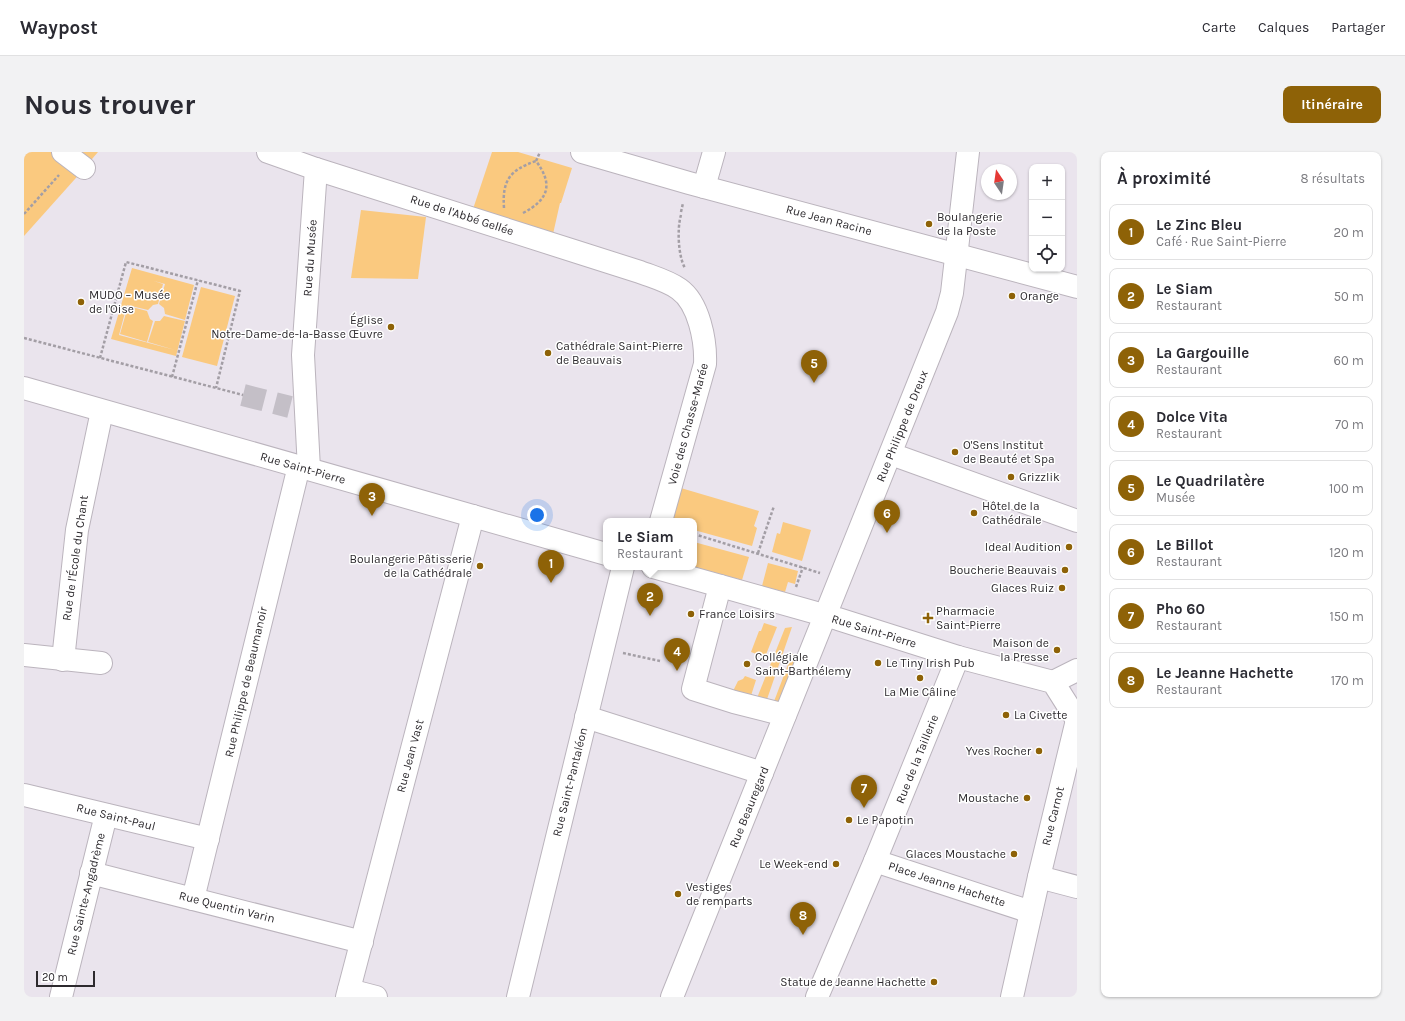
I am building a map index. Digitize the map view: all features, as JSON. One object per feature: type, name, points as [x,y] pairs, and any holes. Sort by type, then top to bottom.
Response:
[{"type":"street","points":[[268,152],[316,169]]},
{"type":"street","name":"Rue Jean Racine","points":[[582,152],[640,160],[704,187],[1077,287]]},
{"type":"street","points":[[704,187],[714,152]]},
{"type":"street","name":"Rue Philippe de Dreux","points":[[825,616],[947,312],[952,293],[957,255],[968,152]]},
{"type":"street","name":"Rue de l'Abbé Gellée","points":[[316,169],[608,262]]},
{"type":"street","name":"Rue du Musée","points":[[304,468],[303,355],[316,169]]},
{"type":"street","name":"Voie des Chasse-Marée","points":[[608,262],[669,283],[680,289],[687,297],[698,319],[704,338],[706,353],[705,364],[662,518]]},
{"type":"street","name":"Rue Saint-Pierre","points":[[24,388],[603,553]]},
{"type":"street","name":"Rue de l'École du Chant","points":[[63,660],[77,530],[102,411]]},
{"type":"street","points":[[891,454],[1077,520]]},
{"type":"street","name":"Rue Philippe de Beaumanoir","points":[[193,899],[258,629],[304,468]]},
{"type":"street","name":"Rue Jean Vast","points":[[348,994],[473,516]]},
{"type":"street","name":"Rue Saint-Pantaléon","points":[[518,997],[622,570]]},
{"type":"street","name":"Rue Saint-Pierre","points":[[664,570],[825,616],[958,657],[1053,682]]},
{"type":"street","points":[[720,586],[693,689],[734,702],[785,715]]},
{"type":"street","name":"Rue Beauregard","points":[[672,997],[825,616]]},
{"type":"street","points":[[24,655],[101,663]]},
{"type":"street","name":"Rue de la Taillerie","points":[[875,861],[958,657]]},
{"type":"street","points":[[1077,670],[1053,682],[1077,720]]},
{"type":"street","points":[[586,717],[762,773]]},
{"type":"street","name":"Rue Carnot","points":[[1031,912],[1077,720]]},
{"type":"street","name":"Rue Saint-Paul","points":[[24,795],[208,839]]},
{"type":"street","name":"Rue Sainte-Angadrème","points":[[61,997],[106,815]]},
{"type":"street","name":"Place Jeanne Hachette","points":[[817,997],[875,861],[1031,912]]},
{"type":"street","name":"Rue Quentin Varin","points":[[92,873],[362,942]]},
{"type":"street","points":[[1039,877],[1077,887]]},
{"type":"street","points":[[1012,997],[1031,912]]},
{"type":"street","points":[[348,994],[376,997]]},
{"type":"path","points":[[504,228],[504,191],[506,181],[512,173],[518,169],[536,161],[540,152]]},
{"type":"path","points":[[24,214],[73,160]]},
{"type":"path","points":[[504,228],[514,218],[533,208],[541,201],[544,195],[546,179],[543,170],[536,161]]},
{"type":"path","points":[[683,202],[679,223],[681,261],[689,274],[687,297]]},
{"type":"path","points":[[100,358],[126,262],[240,290],[216,388]]},
{"type":"path","points":[[172,377],[198,280]]},
{"type":"path","points":[[24,338],[243,395]]},
{"type":"path","points":[[758,553],[774,506]]},
{"type":"path","points":[[697,535],[841,579]]},
{"type":"path","points":[[603,648],[660,661]]},
{"type":"shaded area","points":[[24,152],[98,152],[24,236]]},
{"type":"shaded area","points":[[492,152],[518,152],[572,168],[560,203],[553,234],[473,209]]},
{"type":"shaded area","points":[[361,210],[426,217],[418,279],[351,278]]},
{"type":"shaded area","points":[[132,268],[194,285],[185,320],[165,314],[164,308],[159,304],[165,284],[154,281],[163,284],[158,304],[153,305],[148,310],[127,305],[119,335],[175,350],[148,342],[155,321],[160,321],[164,316],[185,321],[176,356],[111,339]]},
{"type":"shaded area","points":[[201,287],[235,296],[217,366],[182,357]]},
{"type":"shaded area","points":[[128,306],[147,311],[150,319],[153,321],[147,342],[120,334]]},
{"type":"shaded area","points":[[674,486],[759,511],[754,526],[757,528],[752,546],[697,531],[697,518],[665,518]]},
{"type":"shaded area","points":[[783,522],[811,530],[802,561],[772,552],[777,533],[780,534]]},
{"type":"shaded area","points":[[697,543],[749,557],[742,580],[697,568]]},
{"type":"shaded area","points":[[768,563],[798,571],[795,584],[788,582],[785,592],[762,586]]},
{"type":"shaded area","points":[[764,623],[777,627],[765,657],[751,652],[759,631],[761,631]]},
{"type":"shaded area","points":[[792,627],[765,705],[755,703],[785,628]]},
{"type":"shaded area","points":[[792,654],[797,655],[779,706],[773,704]]},
{"type":"shaded area","points":[[745,676],[756,680],[749,702],[731,695],[738,681],[743,679]]},
{"type":"tunnel","points":[[243,395],[290,407]]},
{"type":"place","name":"Boulangerie de la Poste","points":[[929,224]]},
{"type":"place","name":"Orange","points":[[1012,296]]},
{"type":"place","name":"MUDO – Musée de l'Oise","points":[[81,302]]},
{"type":"place","name":"Église Notre-Dame-de-la-Basse Œuvre","points":[[391,327]]},
{"type":"place","name":"Cathédrale Saint-Pierre de Beauvais","points":[[548,353]]},
{"type":"place","name":"Le Quadrilatère","points":[[814,383]]},
{"type":"place","name":"O'Sens Institut de Beauté et Spa","points":[[955,452]]},
{"type":"place","name":"Grizzlik","points":[[1011,477]]},
{"type":"place","name":"Hôtel de la Cathédrale","points":[[974,513]]},
{"type":"place","name":"La Gargouille","points":[[372,516]]},
{"type":"place","name":"Le Billot","points":[[887,533]]},
{"type":"place","name":"Ideal Audition","points":[[1069,547]]},
{"type":"place","name":"Boulangerie Pâtisserie de la Cathédrale","points":[[480,566]]},
{"type":"place","name":"Boucherie Beauvais","points":[[1065,570]]},
{"type":"place","name":"Le Zinc Bleu","points":[[551,583]]},
{"type":"place","name":"Glaces Ruiz","points":[[1062,588]]},
{"type":"place","name":"France Loisirs","points":[[691,614]]},
{"type":"place","name":"Le Siam","points":[[650,616]]},
{"type":"place","name":"Pharmacie Saint-Pierre","points":[[928,618]]},
{"type":"place","name":"Maison de la Presse","points":[[1057,650]]},
{"type":"place","name":"Le Tiny Irish Pub","points":[[878,663]]},
{"type":"place","name":"Collégiale Saint-Barthélemy","points":[[747,664]]},
{"type":"place","name":"Dolce Vita","points":[[677,671]]},
{"type":"place","name":"La Mie Câline","points":[[920,678]]},
{"type":"place","name":"La Civette","points":[[1006,715]]},
{"type":"place","name":"Yves Rocher","points":[[1039,751]]},
{"type":"place","name":"Moustache","points":[[1027,798]]},
{"type":"place","name":"Pho 60","points":[[864,808]]},
{"type":"place","name":"Le Papotin","points":[[849,820]]},
{"type":"place","name":"Glaces Moustache","points":[[1014,854]]},
{"type":"place","name":"Le Week-end","points":[[836,864]]},
{"type":"place","name":"Vestiges de remparts","points":[[678,894]]},
{"type":"place","name":"Le Jeanne Hachette","points":[[803,935]]},
{"type":"place","name":"Statue de Jeanne Hachette","points":[[934,982]]}]
